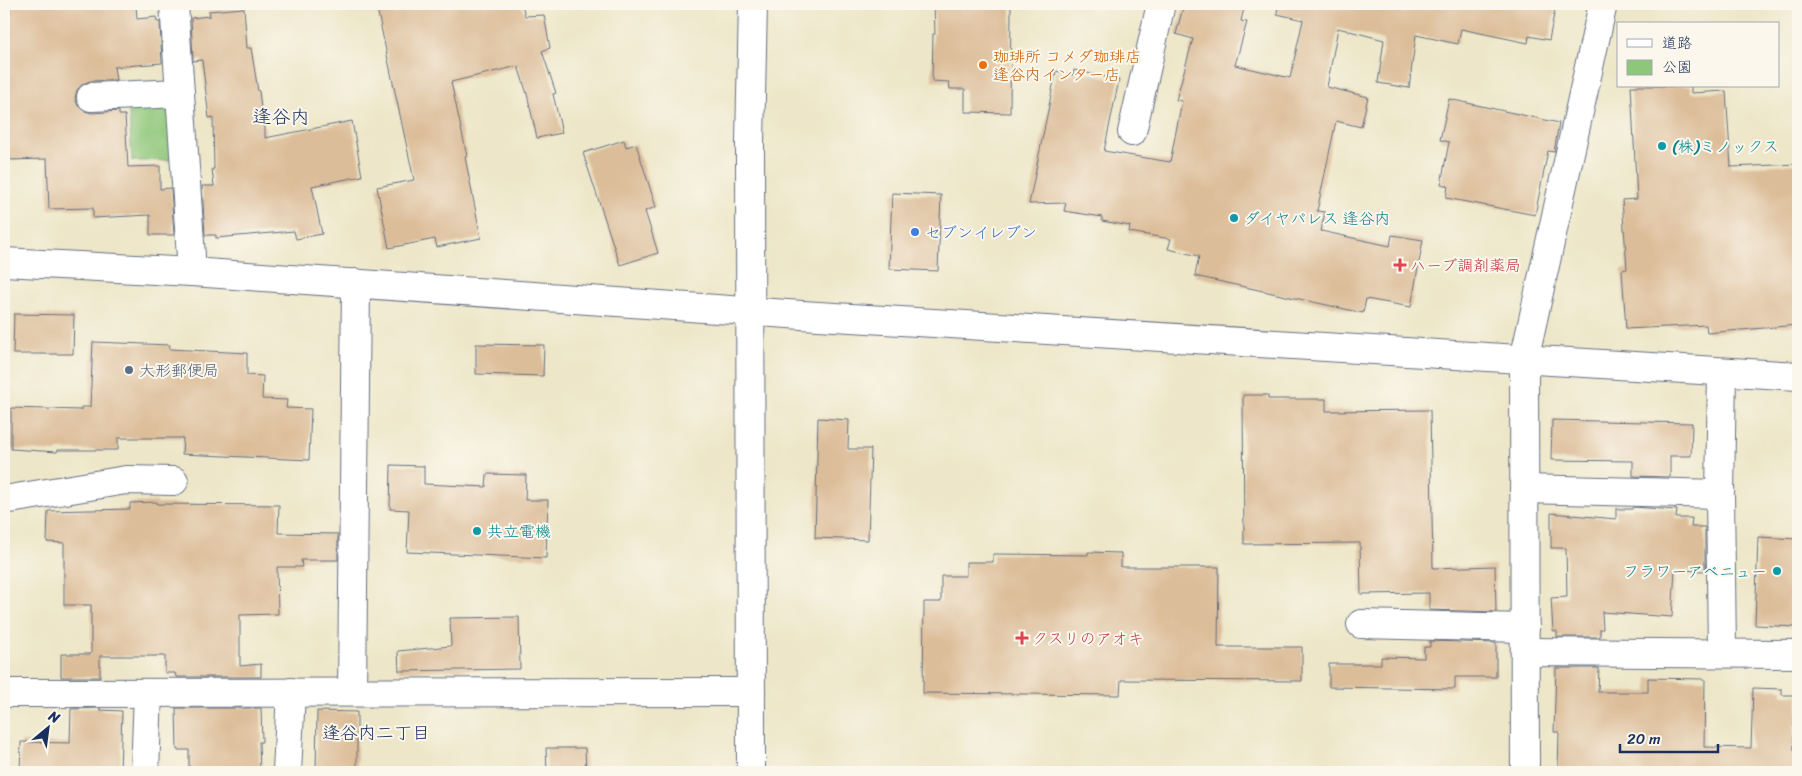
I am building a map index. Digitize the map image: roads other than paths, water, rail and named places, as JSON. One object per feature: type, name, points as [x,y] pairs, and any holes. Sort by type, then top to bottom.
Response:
[{"type":"street","points":[[174,4],[192,272]]},
{"type":"street","points":[[751,772],[750,142],[753,4]]},
{"type":"street","points":[[1132,132],[1161,4]]},
{"type":"street","points":[[1525,772],[1524,360],[1603,4]]},
{"type":"street","points":[[91,97],[180,93]]},
{"type":"street","points":[[4,262],[192,272],[750,311],[1798,376]]},
{"type":"street","points":[[352,692],[356,284]]},
{"type":"street","points":[[1722,372],[1720,494],[1722,652]]},
{"type":"street","points":[[4,500],[126,480],[174,481]]},
{"type":"street","points":[[1524,489],[1720,494]]},
{"type":"street","points":[[1361,624],[1525,640],[1722,652],[1798,654]]},
{"type":"street","points":[[287,772],[291,692]]},
{"type":"street","points":[[4,693],[751,692]]},
{"type":"street","points":[[145,772],[148,693]]},
{"type":"place","name":"珈琲所 コメダ珈琲店 逢谷内インター店","points":[[983,65]]},
{"type":"place","name":"(株)ミノックス","points":[[1662,146]]},
{"type":"place","name":"ダイヤパレス 逢谷内","points":[[1234,218]]},
{"type":"place","name":"セブンイレブン","points":[[915,232]]},
{"type":"place","name":"ハーブ調剤薬局","points":[[1400,265]]},
{"type":"place","name":"大形郵便局","points":[[129,370]]},
{"type":"place","name":"共立電機","points":[[477,531]]},
{"type":"place","name":"フラワーアベニュー","points":[[1777,571]]},
{"type":"place","name":"クスリのアオキ","points":[[1022,638]]},
{"type":"district","name":"逢谷内","points":[[281,116]]},
{"type":"district","name":"逢谷内二丁目","points":[[376,733]]}]
